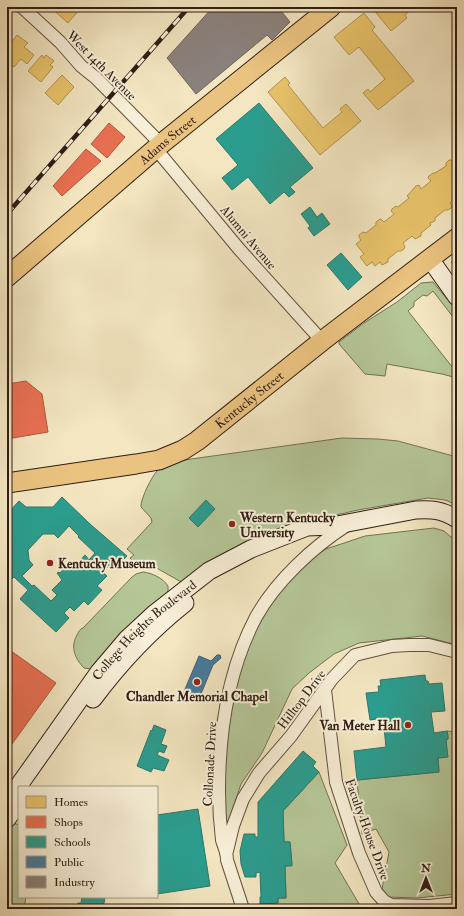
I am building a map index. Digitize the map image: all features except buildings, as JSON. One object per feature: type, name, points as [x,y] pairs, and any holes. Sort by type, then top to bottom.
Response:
[{"type":"main road","name":"Adams Street","points":[[7,277],[159,147],[331,7]]},
{"type":"main road","name":"Kentucky Street","points":[[7,483],[136,464],[169,457],[184,450],[197,442],[322,341],[457,238]]},
{"type":"street","name":"West 14th Avenue","points":[[22,7],[60,42],[81,66],[96,78],[159,147]]},
{"type":"street","name":"Alumni Avenue","points":[[159,147],[241,251],[322,341]]},
{"type":"street","points":[[430,259],[457,297]]},
{"type":"street","name":"College Heights Boulevard","points":[[18,786],[99,672],[127,639],[154,614],[209,571],[251,549],[307,527],[332,526],[416,510],[431,509],[445,512],[457,519]]},
{"type":"street","name":"Collonade Drive","points":[[243,909],[227,860],[227,852],[223,841],[220,820],[219,791],[221,744],[228,699],[242,647],[257,616],[276,587],[290,572],[334,534],[354,522]]},
{"type":"street","name":"College Heights Boulevard","points":[[31,786],[105,684],[142,642],[179,608],[209,584],[248,563],[323,532],[332,526]]},
{"type":"street","name":"Hilltop Drive","points":[[227,852],[233,826],[243,799],[259,773],[291,736],[332,679],[355,656],[392,646],[409,645],[428,645],[457,652]]},
{"type":"street","name":"Faculty House Drive","points":[[325,690],[336,782],[364,867],[376,892],[384,902],[391,907],[428,906],[457,903]]},
{"type":"street","name":"College Heights Boulevard","points":[[7,802],[18,786]]},
{"type":"street","points":[[7,819],[18,803]]},
{"type":"green space","points":[[433,282],[457,311],[457,322],[433,291],[427,296],[423,295],[414,302],[414,306],[408,311],[453,368],[457,364],[457,378],[387,364],[385,376],[365,374],[339,344],[339,342],[364,323],[397,302],[421,283]]},
{"type":"green space","points":[[342,438],[398,441],[457,457],[457,505],[445,500],[428,498],[358,510],[310,521],[183,583],[153,566],[137,566],[130,558],[134,555],[127,549],[152,522],[151,518],[141,507],[144,494],[152,478],[157,471],[163,467],[184,460]]},
{"type":"green space","points":[[434,528],[444,531],[457,542],[457,645],[422,636],[359,643],[334,654],[309,673],[292,689],[262,753],[241,784],[231,814],[225,840],[222,790],[226,732],[243,657],[261,615],[290,574],[326,549],[365,536]]},
{"type":"green space","points":[[143,572],[150,573],[160,578],[168,586],[168,592],[90,669],[84,668],[74,653],[75,639],[79,631],[132,577]]},
{"type":"green space","points":[[447,731],[457,732],[457,894],[417,898],[388,897],[382,889],[389,852],[376,829],[362,834],[357,780],[439,772],[438,758],[447,757]]},
{"type":"green space","points":[[319,772],[347,845],[335,863],[362,909],[257,909],[260,904],[278,903],[278,898],[286,898],[285,866],[292,865],[290,842],[284,842],[283,811]]},
{"type":"green space","points":[[13,823],[18,825],[18,898],[26,898],[24,909],[7,909],[7,826]]},
{"type":"railway","points":[[7,214],[189,7]]},
{"type":"place","name":"Western Kentucky University","points":[[232,524]]},
{"type":"place","name":"Kentucky Museum","points":[[50,563]]},
{"type":"place","name":"Chandler Memorial Chapel","points":[[197,682]]},
{"type":"place","name":"Van Meter Hall","points":[[408,725]]}]
